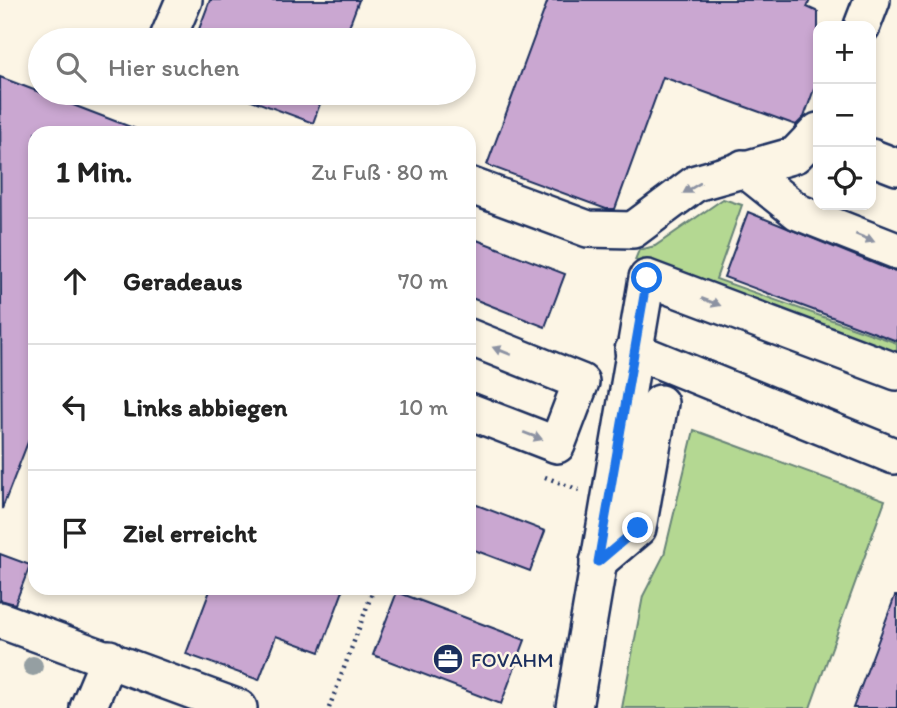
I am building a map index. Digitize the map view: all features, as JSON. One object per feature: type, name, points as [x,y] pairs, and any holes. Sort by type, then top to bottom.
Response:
[{"type":"street","points":[[172,28],[184,0]]},
{"type":"street","points":[[864,21],[872,0]]},
{"type":"street","points":[[476,188],[588,229],[633,230],[696,183],[795,155],[813,138]]},
{"type":"street","points":[[876,159],[897,167]]},
{"type":"street","points":[[743,169],[798,212],[897,251]]},
{"type":"street","points":[[574,708],[647,278],[897,372]]},
{"type":"street","points":[[476,340],[581,382],[557,445],[476,414]]},
{"type":"street","points":[[633,350],[894,456]]},
{"type":"street","points":[[598,562],[638,528],[660,404]]},
{"type":"street","points":[[0,620],[239,708]]},
{"type":"street","points":[[88,708],[109,658]]},
{"type":"path","points":[[329,708],[371,595]]},
{"type":"green space","points":[[723,199],[742,205],[716,279],[897,343],[897,359],[635,260],[639,250],[655,246]]},
{"type":"green space","points":[[694,430],[885,500],[810,708],[622,708],[643,596],[664,555]]},
{"type":"building","points":[[210,0],[359,0],[348,28],[200,28]]},
{"type":"building","points":[[548,0],[810,0],[807,7],[818,12],[818,21],[813,21],[813,92],[804,117],[796,125],[663,77],[615,209],[606,209],[487,165]]},
{"type":"building","points":[[0,77],[28,88],[28,105],[73,105],[128,126],[28,126],[28,442],[2,509]]},
{"type":"building","points":[[265,105],[320,105],[313,123]]},
{"type":"building","points":[[748,212],[897,271],[897,341],[724,277]]},
{"type":"building","points":[[476,240],[565,274],[545,327],[476,300]]},
{"type":"building","points":[[476,505],[545,531],[530,571],[476,551]]},
{"type":"building","points":[[0,554],[28,564],[28,570],[15,604],[0,600]]},
{"type":"building","points":[[208,595],[341,595],[320,652],[276,636],[259,680],[186,654]]},
{"type":"building","points":[[396,595],[405,595],[525,640],[501,704],[373,655]]},
{"type":"building","points":[[895,596],[897,708],[853,708]]},
{"type":"place","name":"FOVAHM","points":[[448,659]]},
{"type":"route","points":[[638,528],[598,562],[647,278]]}]
